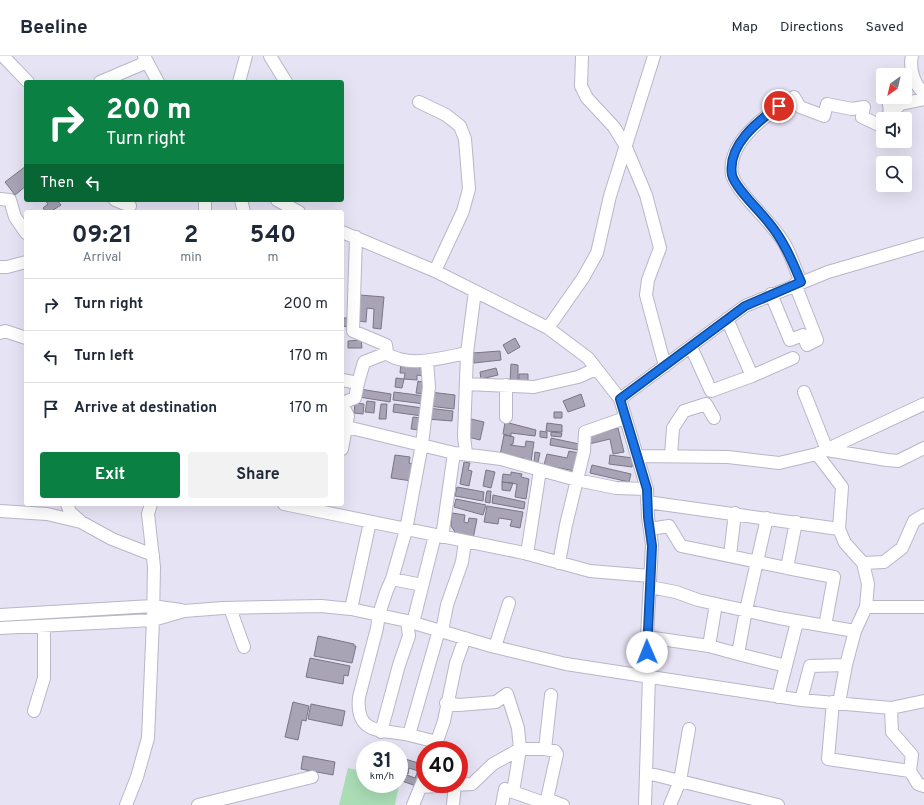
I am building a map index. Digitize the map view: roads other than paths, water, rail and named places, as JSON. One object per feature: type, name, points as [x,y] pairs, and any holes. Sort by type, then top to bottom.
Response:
[{"type":"street","points":[[3,56],[26,80]]},
{"type":"street","points":[[240,80],[246,56]]},
{"type":"street","points":[[270,56],[285,80]]},
{"type":"street","points":[[582,56],[581,86],[587,98],[614,126],[625,145],[646,195],[660,248],[648,280],[646,295],[665,366]]},
{"type":"street","points":[[548,328],[583,278],[597,252],[610,196],[654,56]]},
{"type":"street","points":[[910,57],[910,68]]},
{"type":"street","points":[[104,80],[145,59],[157,80]]},
{"type":"street","points":[[912,84],[924,94]]},
{"type":"street","points":[[771,294],[790,340],[803,335],[806,345],[817,340],[784,244],[770,223],[745,196],[732,176],[734,157],[740,141],[764,117],[794,96],[800,107],[824,116],[827,104],[852,109],[864,107],[862,117],[876,124]]},
{"type":"street","points":[[892,112],[901,104],[924,99]]},
{"type":"street","points":[[419,102],[446,115],[460,126],[465,139],[469,188],[463,211],[435,271]]},
{"type":"street","points":[[0,199],[10,200],[15,217],[24,230]]},
{"type":"street","points":[[120,202],[130,206]]},
{"type":"street","points":[[281,202],[295,210]]},
{"type":"street","points":[[344,233],[435,271],[548,328],[588,358],[620,399],[647,489],[652,546],[647,637],[647,773],[645,805]]},
{"type":"street","points":[[356,237],[353,331],[386,345],[387,354],[396,360],[427,361],[467,353]]},
{"type":"street","points":[[620,399],[745,306],[771,294],[828,272],[924,244]]},
{"type":"street","points":[[0,267],[7,267],[24,263]]},
{"type":"street","points":[[381,732],[399,665],[410,636],[410,622],[438,536],[464,436],[467,353],[475,291]]},
{"type":"street","points":[[727,319],[752,376]]},
{"type":"street","points":[[0,333],[5,331],[24,337]]},
{"type":"street","points":[[691,347],[711,392],[793,358]]},
{"type":"street","points":[[344,402],[355,398],[364,362],[387,354]]},
{"type":"street","points":[[424,741],[409,735],[388,731],[381,732],[367,725],[362,718],[358,707],[365,670],[377,628],[379,614],[386,590],[392,579],[406,530],[422,444],[429,387],[427,361]]},
{"type":"street","points":[[466,384],[534,387],[578,377],[596,369]]},
{"type":"street","points":[[344,380],[358,383]]},
{"type":"street","points":[[506,385],[506,418]]},
{"type":"street","points":[[804,392],[822,452],[842,487],[839,529],[845,543],[863,563],[868,584],[866,607],[855,631],[836,703],[828,759],[910,771]]},
{"type":"street","points":[[672,456],[673,428],[684,411],[706,404],[714,418]]},
{"type":"street","points":[[638,456],[728,457],[779,463],[822,452],[924,404]]},
{"type":"street","points":[[344,407],[348,416],[344,440]]},
{"type":"street","points":[[559,563],[584,451],[584,432],[625,418]]},
{"type":"street","points":[[347,427],[460,453],[501,459],[577,480],[616,488],[647,489]]},
{"type":"street","points":[[822,452],[898,461],[924,448]]},
{"type":"street","points":[[527,554],[540,470]]},
{"type":"street","points":[[647,502],[736,513],[839,529]]},
{"type":"street","points":[[68,506],[70,512],[81,522],[106,537],[153,555]]},
{"type":"street","points":[[126,805],[137,778],[148,738],[153,620],[153,555],[148,514],[151,506]]},
{"type":"street","points":[[302,506],[330,509],[370,522],[527,554],[590,571],[650,581],[698,600],[797,622],[855,631]]},
{"type":"street","points":[[0,511],[47,514],[81,522]]},
{"type":"street","points":[[730,555],[736,513]]},
{"type":"street","points":[[863,563],[884,562],[902,548],[914,521],[924,515]]},
{"type":"street","points":[[738,654],[746,610],[767,518]]},
{"type":"street","points":[[351,608],[370,522]]},
{"type":"street","points":[[787,568],[796,522]]},
{"type":"street","points":[[650,529],[669,526],[682,546],[834,577],[824,626]]},
{"type":"street","points":[[409,735],[441,631],[447,605],[462,562],[465,542]]},
{"type":"street","points":[[392,579],[422,586]]},
{"type":"street","points":[[495,647],[509,603]]},
{"type":"street","points":[[709,646],[716,604]]},
{"type":"street","points":[[0,615],[152,606],[184,611]]},
{"type":"street","points":[[0,628],[153,620],[184,611],[230,608],[321,606],[351,608],[410,622],[495,647],[566,664],[800,700],[891,708],[924,701]]},
{"type":"street","points":[[866,607],[924,609]]},
{"type":"street","points":[[230,608],[244,647]]},
{"type":"street","points":[[778,697],[797,622]]},
{"type":"street","points":[[34,711],[44,678],[44,626]]},
{"type":"street","points":[[647,637],[709,646],[786,666]]},
{"type":"street","points":[[437,741],[446,703],[465,638]]},
{"type":"street","points":[[800,700],[810,666],[846,665]]},
{"type":"street","points":[[446,703],[459,705],[496,702],[507,694],[518,728],[520,749],[513,792]]},
{"type":"street","points":[[545,749],[551,695]]},
{"type":"street","points":[[891,708],[892,732],[912,754],[910,771],[918,784],[924,786]]},
{"type":"street","points":[[670,805],[680,781],[689,729]]},
{"type":"street","points":[[468,784],[472,784],[493,764],[520,749],[545,749],[555,751],[557,754],[551,775],[547,803]]},
{"type":"street","points":[[647,773],[680,781],[745,801],[778,805]]},
{"type":"street","points":[[198,805],[312,777]]},
{"type":"street","points":[[502,805],[505,789],[547,803],[563,805]]},
{"type":"street","points":[[414,805],[419,793]]},
{"type":"street","points":[[453,805],[454,793]]}]
